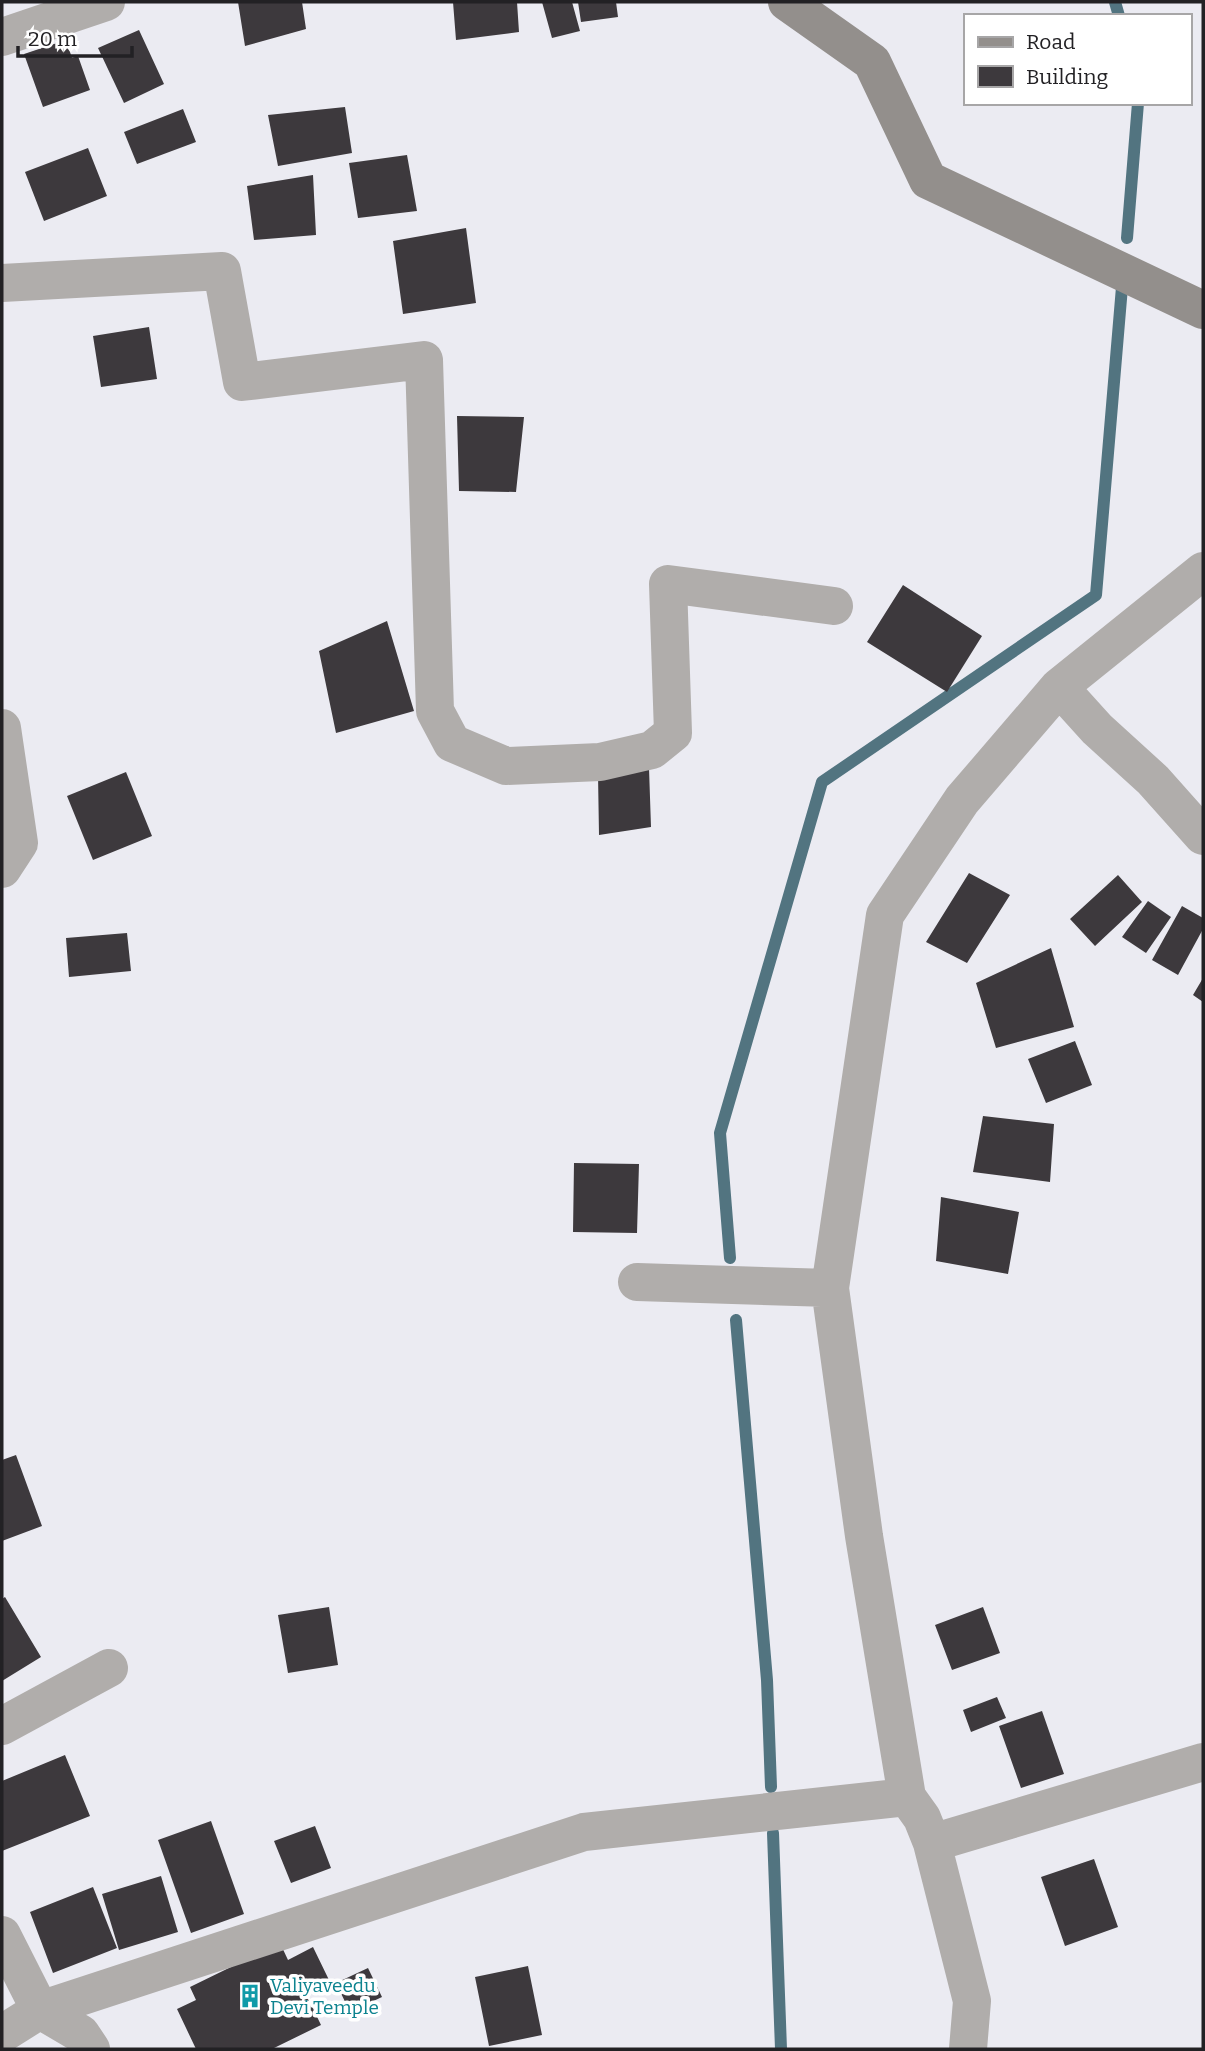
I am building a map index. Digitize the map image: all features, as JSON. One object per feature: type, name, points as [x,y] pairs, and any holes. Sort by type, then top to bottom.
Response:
[{"type":"street","points":[[2,37],[106,2]]},
{"type":"street","points":[[787,2],[873,62],[928,180],[1203,310]]},
{"type":"street","points":[[2,283],[222,271],[242,382],[424,360],[435,711],[452,743],[506,766],[600,762],[652,750],[673,733],[668,584],[834,606]]},
{"type":"street","points":[[968,2049],[972,2001],[932,1843],[922,1818],[906,1797],[864,1536],[830,1288],[885,915],[962,800],[1059,687],[1203,571]]},
{"type":"street","points":[[1059,687],[1097,729],[1153,780],[1203,836]]},
{"type":"street","points":[[2,731],[19,843],[2,869]]},
{"type":"street","points":[[637,1282],[830,1288]]},
{"type":"street","points":[[2,1726],[109,1668]]},
{"type":"street","points":[[932,1843],[1203,1762]]},
{"type":"street","points":[[2,2034],[40,2010],[584,1832],[906,1797]]},
{"type":"street","points":[[2,1935],[40,2010],[81,2034],[91,2049]]},
{"type":"building","points":[[238,2],[302,2],[306,29],[245,46]]},
{"type":"building","points":[[453,2],[517,2],[519,32],[456,40]]},
{"type":"building","points":[[542,2],[572,2],[580,31],[552,38]]},
{"type":"building","points":[[578,2],[616,2],[618,17],[581,22]]},
{"type":"building","points":[[139,30],[164,84],[124,103],[98,48]]},
{"type":"building","points":[[66,40],[72,58],[78,56],[90,90],[43,107],[24,54]]},
{"type":"building","points":[[345,107],[352,153],[278,166],[268,115]]},
{"type":"building","points":[[183,109],[196,142],[137,164],[124,132]]},
{"type":"building","points":[[88,148],[107,196],[44,221],[25,172]]},
{"type":"building","points":[[407,155],[417,211],[358,218],[349,163]]},
{"type":"building","points":[[313,175],[316,235],[254,240],[247,186]]},
{"type":"building","points":[[466,228],[476,303],[403,314],[393,241]]},
{"type":"building","points":[[149,327],[157,379],[101,387],[93,336]]},
{"type":"building","points":[[457,416],[524,417],[516,492],[459,491]]},
{"type":"building","points":[[903,585],[982,636],[947,692],[867,642]]},
{"type":"building","points":[[387,621],[414,711],[336,733],[319,651]]},
{"type":"building","points":[[649,768],[651,827],[599,835],[598,774]]},
{"type":"building","points":[[126,772],[152,836],[93,860],[67,796]]},
{"type":"building","points":[[969,873],[1010,895],[967,963],[926,942]]},
{"type":"building","points":[[1118,875],[1142,902],[1095,946],[1070,919]]},
{"type":"building","points":[[1148,901],[1171,917],[1146,953],[1122,937]]},
{"type":"building","points":[[1182,906],[1203,918],[1203,929],[1178,975],[1152,960]]},
{"type":"building","points":[[127,933],[131,971],[69,977],[66,938]]},
{"type":"building","points":[[1051,948],[1074,1027],[996,1048],[976,983]]},
{"type":"building","points":[[1203,978],[1203,1002],[1193,995]]},
{"type":"building","points":[[1075,1041],[1092,1085],[1046,1103],[1028,1059]]},
{"type":"building","points":[[983,1116],[1054,1124],[1050,1182],[973,1172]]},
{"type":"building","points":[[574,1163],[639,1164],[637,1233],[573,1232]]},
{"type":"building","points":[[941,1197],[1019,1212],[1008,1274],[936,1261]]},
{"type":"building","points":[[16,1455],[42,1526],[2,1541],[2,1460]]},
{"type":"building","points":[[5,1597],[41,1657],[2,1681],[2,1599]]},
{"type":"building","points":[[329,1607],[338,1665],[288,1673],[278,1615]]},
{"type":"building","points":[[983,1607],[1000,1653],[952,1670],[935,1625]]},
{"type":"building","points":[[997,1697],[1006,1718],[971,1732],[963,1710]]},
{"type":"building","points":[[1042,1711],[1064,1774],[1021,1788],[999,1726]]},
{"type":"building","points":[[65,1755],[90,1816],[2,1851],[2,1781]]},
{"type":"building","points":[[211,1821],[244,1914],[191,1933],[158,1840]]},
{"type":"building","points":[[315,1826],[331,1868],[291,1883],[274,1841]]},
{"type":"building","points":[[1094,1859],[1118,1927],[1065,1946],[1041,1877]]},
{"type":"building","points":[[161,1876],[178,1932],[119,1950],[102,1894]]},
{"type":"building","points":[[93,1887],[117,1948],[53,1973],[30,1912]]},
{"type":"building","name":"Valiyaveedu Devi Temple","points":[[280,1943],[288,1960],[313,1947],[329,1980],[305,1992],[321,2025],[272,2049],[196,2049],[177,2009],[196,2000],[190,1987]]},
{"type":"building","points":[[528,1966],[542,2035],[489,2046],[475,1977]]},
{"type":"building","points":[[368,1968],[382,1997],[350,2012],[336,1983]]},
{"type":"waterway","points":[[1115,2],[1118,14]]},
{"type":"waterway","points":[[1127,238],[1138,105]]},
{"type":"waterway","points":[[730,1258],[720,1133],[822,782],[1096,595],[1122,287]]},
{"type":"waterway","points":[[736,1320],[767,1680],[771,1787]]},
{"type":"waterway","points":[[773,1833],[781,2049]]},
{"type":"place","name":"Valiyaveedu Devi Temple","points":[[250,1996]]}]
